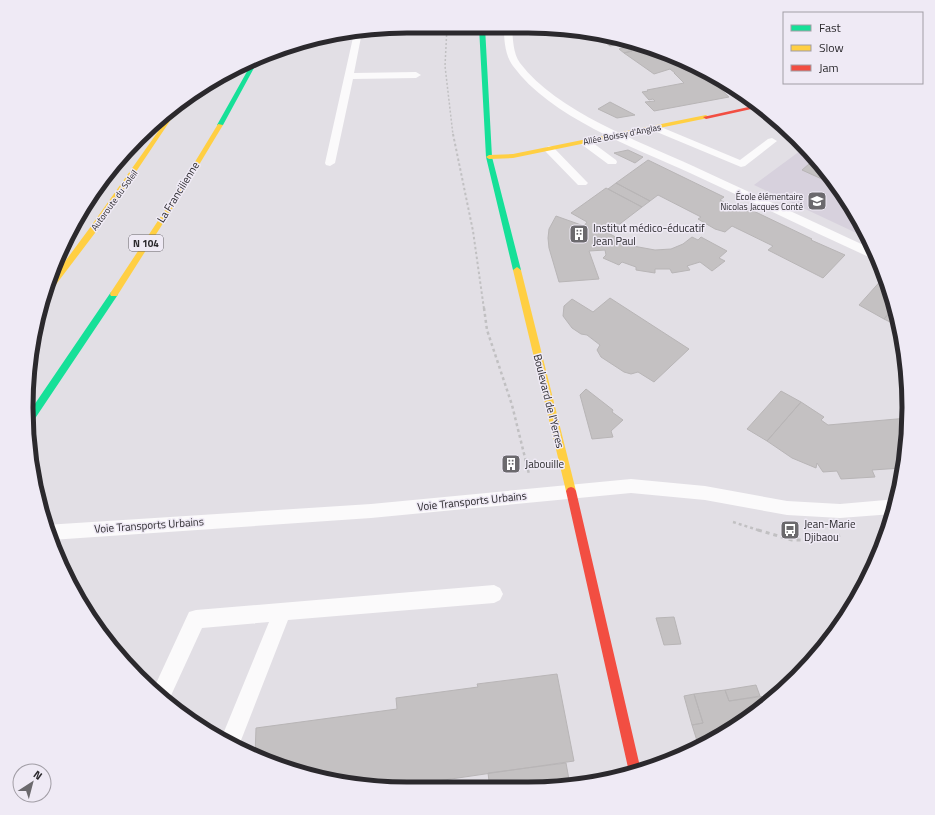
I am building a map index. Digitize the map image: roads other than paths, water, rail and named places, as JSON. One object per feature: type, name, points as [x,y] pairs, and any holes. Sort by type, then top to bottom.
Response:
[{"type":"main road","name":"Boulevard de l'Yerres","points":[[482,33],[489,157],[571,491],[634,766]]},
{"type":"main road","name":"La Francilienne","points":[[33,414],[129,270],[209,143],[253,67]]},
{"type":"main road","name":"Allée Boissy d'Anglas","points":[[489,157],[513,156],[619,136],[752,108]]},
{"type":"main road","name":"Autoroute du Soleil","points":[[56,279],[110,206],[170,118]]},
{"type":"lane","points":[[508,33],[509,44],[515,62],[532,83],[555,101],[619,136],[867,251]]},
{"type":"lane","points":[[330,163],[357,36]]},
{"type":"lane","points":[[349,76],[416,75]]},
{"type":"lane","points":[[656,128],[741,164],[772,141]]},
{"type":"lane","points":[[585,142],[612,162]]},
{"type":"lane","points":[[549,149],[582,183]]},
{"type":"lane","name":"Voie Transports Urbains","points":[[54,532],[371,511],[631,486],[705,493],[787,508],[840,511],[888,507]]},
{"type":"lane","points":[[163,691],[196,619],[494,594]]},
{"type":"lane","points":[[232,738],[282,612]]},
{"type":"place","name":"École élémentaire Nicolas Jacques Conté","points":[[817,201]]},
{"type":"place","name":"Institut médico-éducatif Jean Paul","points":[[579,234]]},
{"type":"place","name":"Jabouille","points":[[511,464]]},
{"type":"place","name":"Jean-Marie Djibaou","points":[[790,530]]}]
